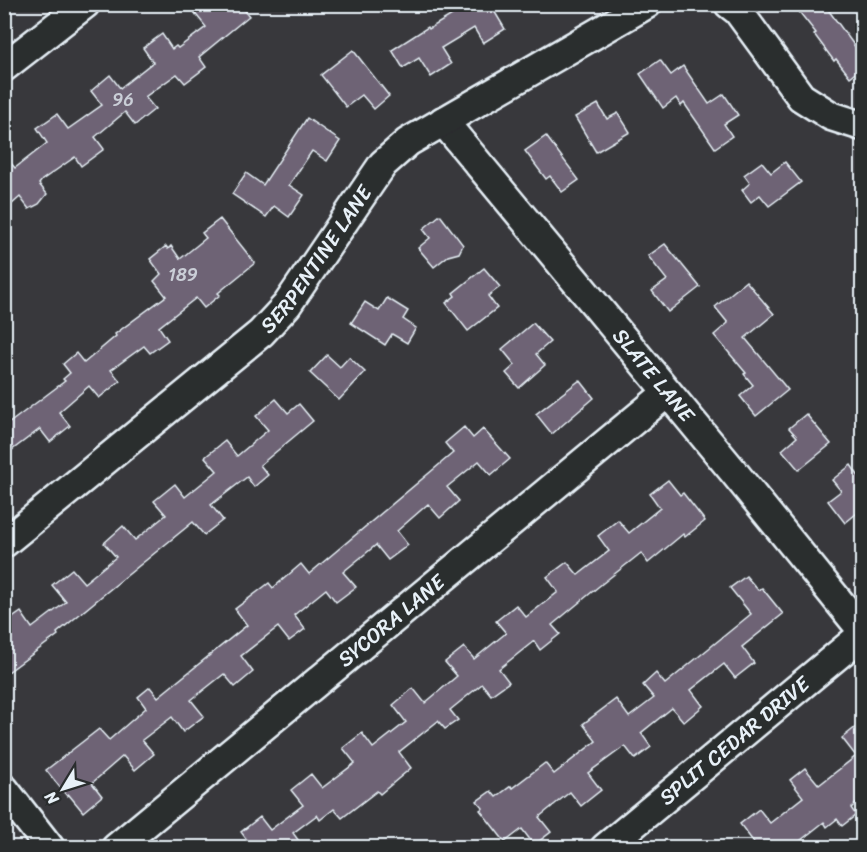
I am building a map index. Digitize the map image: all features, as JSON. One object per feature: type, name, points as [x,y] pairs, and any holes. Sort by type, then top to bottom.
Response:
[{"type":"street","points":[[4,67],[85,4]]},
{"type":"street","name":"SERPENTINE LANE","points":[[4,543],[261,333],[287,305],[383,164],[408,142],[647,4]]},
{"type":"street","points":[[729,4],[738,11],[801,97],[831,116],[862,126]]},
{"type":"street","name":"SLATE LANE","points":[[443,121],[862,630]]},
{"type":"street","name":"SYCORA LANE","points":[[116,848],[667,393]]},
{"type":"street","name":"SPLIT CEDAR DRIVE","points":[[605,848],[862,635]]},
{"type":"street","points":[[4,789],[50,848]]},
{"type":"building","points":[[203,4],[240,4],[249,16],[199,57],[206,67],[185,83],[177,74],[145,97],[155,109],[135,125],[125,112],[95,137],[104,149],[81,166],[75,157],[42,180],[39,184],[47,194],[39,204],[29,209],[20,197],[11,205],[4,197],[4,155],[15,168],[47,143],[37,128],[57,114],[68,129],[102,105],[91,91],[110,75],[120,88],[153,62],[143,48],[162,34],[172,49],[176,46],[178,48],[206,27],[194,12]]},
{"type":"building","points":[[470,4],[490,4],[505,29],[483,43],[474,28],[441,48],[451,64],[431,77],[419,58],[403,68],[392,50]]},
{"type":"building","points":[[793,4],[824,4],[862,56],[862,68],[850,77],[836,59],[834,61]]},
{"type":"building","points":[[353,50],[389,96],[374,109],[362,95],[346,107],[321,75]]},
{"type":"building","points":[[660,60],[671,75],[683,66],[709,104],[724,94],[738,115],[724,124],[732,136],[715,148],[684,103],[681,106],[676,98],[663,108],[640,74]]},
{"type":"building","points":[[598,104],[607,119],[618,113],[630,132],[596,152],[575,117]]},
{"type":"building","points":[[307,118],[340,141],[327,161],[312,151],[289,185],[304,195],[289,217],[274,206],[266,217],[232,194],[246,173],[263,185]]},
{"type":"building","points":[[546,136],[579,180],[562,192],[550,176],[546,179],[525,151]]},
{"type":"building","points":[[762,162],[771,173],[785,162],[801,182],[769,206],[760,195],[751,202],[742,190],[750,183],[744,175]]},
{"type":"building","points":[[440,215],[463,245],[459,253],[448,256],[434,267],[418,248],[430,238],[423,229]]},
{"type":"building","points":[[220,219],[255,263],[218,293],[220,295],[204,308],[196,298],[159,327],[168,340],[150,353],[144,346],[111,370],[120,381],[99,398],[89,386],[59,412],[70,426],[50,442],[40,429],[4,456],[4,427],[65,381],[63,379],[70,373],[63,364],[76,353],[84,363],[116,336],[115,334],[166,296],[154,281],[161,274],[150,259],[166,246],[168,249],[171,246],[180,259],[206,238],[202,233]]},
{"type":"building","points":[[665,244],[700,287],[668,312],[652,291],[667,280],[648,256]]},
{"type":"building","points":[[484,268],[500,287],[488,296],[497,308],[468,331],[446,303],[455,296],[453,293]]},
{"type":"building","points":[[746,281],[774,314],[745,338],[788,390],[756,416],[740,396],[753,385],[744,374],[746,373],[714,335],[728,323],[715,307]]},
{"type":"building","points":[[387,298],[408,311],[403,319],[416,328],[407,343],[392,334],[385,345],[351,323],[365,302],[379,311]]},
{"type":"building","points":[[533,323],[550,342],[536,354],[545,365],[519,388],[506,373],[515,365],[502,349]]},
{"type":"building","points":[[327,355],[340,367],[349,357],[365,372],[339,400],[310,373]]},
{"type":"building","points":[[580,380],[594,398],[552,434],[536,414]]},
{"type":"building","points":[[276,399],[288,413],[299,404],[313,421],[260,465],[268,475],[254,487],[247,477],[211,505],[223,520],[204,535],[193,522],[57,633],[58,635],[4,675],[4,624],[21,612],[32,628],[66,602],[52,585],[72,569],[84,583],[116,557],[104,543],[123,526],[135,540],[166,515],[154,501],[175,484],[185,497],[217,471],[205,457],[225,441],[237,456],[268,430],[256,416]]},
{"type":"building","points":[[806,414],[831,444],[799,470],[782,450],[797,437],[789,428]]},
{"type":"building","points":[[464,427],[473,438],[483,429],[510,459],[491,475],[479,461],[447,487],[459,501],[440,518],[428,504],[397,531],[408,545],[388,560],[376,545],[343,572],[356,587],[336,602],[326,589],[294,615],[305,629],[289,641],[278,627],[241,656],[253,672],[235,687],[224,674],[191,700],[204,716],[183,732],[172,717],[142,740],[154,754],[135,770],[123,756],[92,783],[102,796],[83,812],[69,795],[67,796],[46,770],[99,729],[109,740],[146,708],[138,697],[150,687],[158,697],[247,625],[235,609],[269,583],[273,588],[301,564],[309,574],[453,453],[445,443]]},
{"type":"building","points":[[851,465],[862,481],[862,509],[845,523],[828,501],[841,491],[832,480]]},
{"type":"building","points":[[668,480],[680,495],[683,493],[705,521],[685,537],[683,534],[648,563],[641,553],[552,625],[560,634],[540,650],[534,641],[499,669],[509,682],[491,695],[482,684],[450,710],[458,720],[445,729],[438,721],[399,752],[411,768],[380,794],[377,791],[342,818],[334,809],[320,820],[317,815],[293,833],[304,848],[253,848],[241,832],[260,817],[270,830],[303,805],[291,790],[311,774],[322,788],[355,763],[343,748],[362,733],[373,748],[406,722],[393,705],[413,688],[425,703],[457,676],[445,662],[464,647],[474,659],[506,633],[496,621],[516,605],[526,617],[558,592],[547,577],[567,562],[578,575],[609,551],[598,536],[618,520],[629,533],[660,508],[650,494]]},
{"type":"building","points":[[746,576],[758,590],[762,588],[783,614],[742,647],[754,663],[735,678],[724,664],[691,690],[703,706],[684,722],[672,708],[641,733],[651,747],[635,759],[625,746],[588,773],[601,790],[581,806],[570,792],[539,817],[551,832],[534,845],[522,829],[505,842],[480,810],[483,808],[477,801],[491,791],[496,797],[545,763],[554,774],[596,741],[583,724],[616,699],[629,717],[654,698],[643,685],[656,673],[665,684],[751,614],[730,588]]},
{"type":"building","points":[[862,722],[862,799],[851,808],[856,815],[842,826],[837,819],[827,827],[824,822],[791,848],[758,848],[740,824],[759,809],[770,823],[803,797],[790,780],[805,768],[819,785],[856,756],[842,738]]}]
